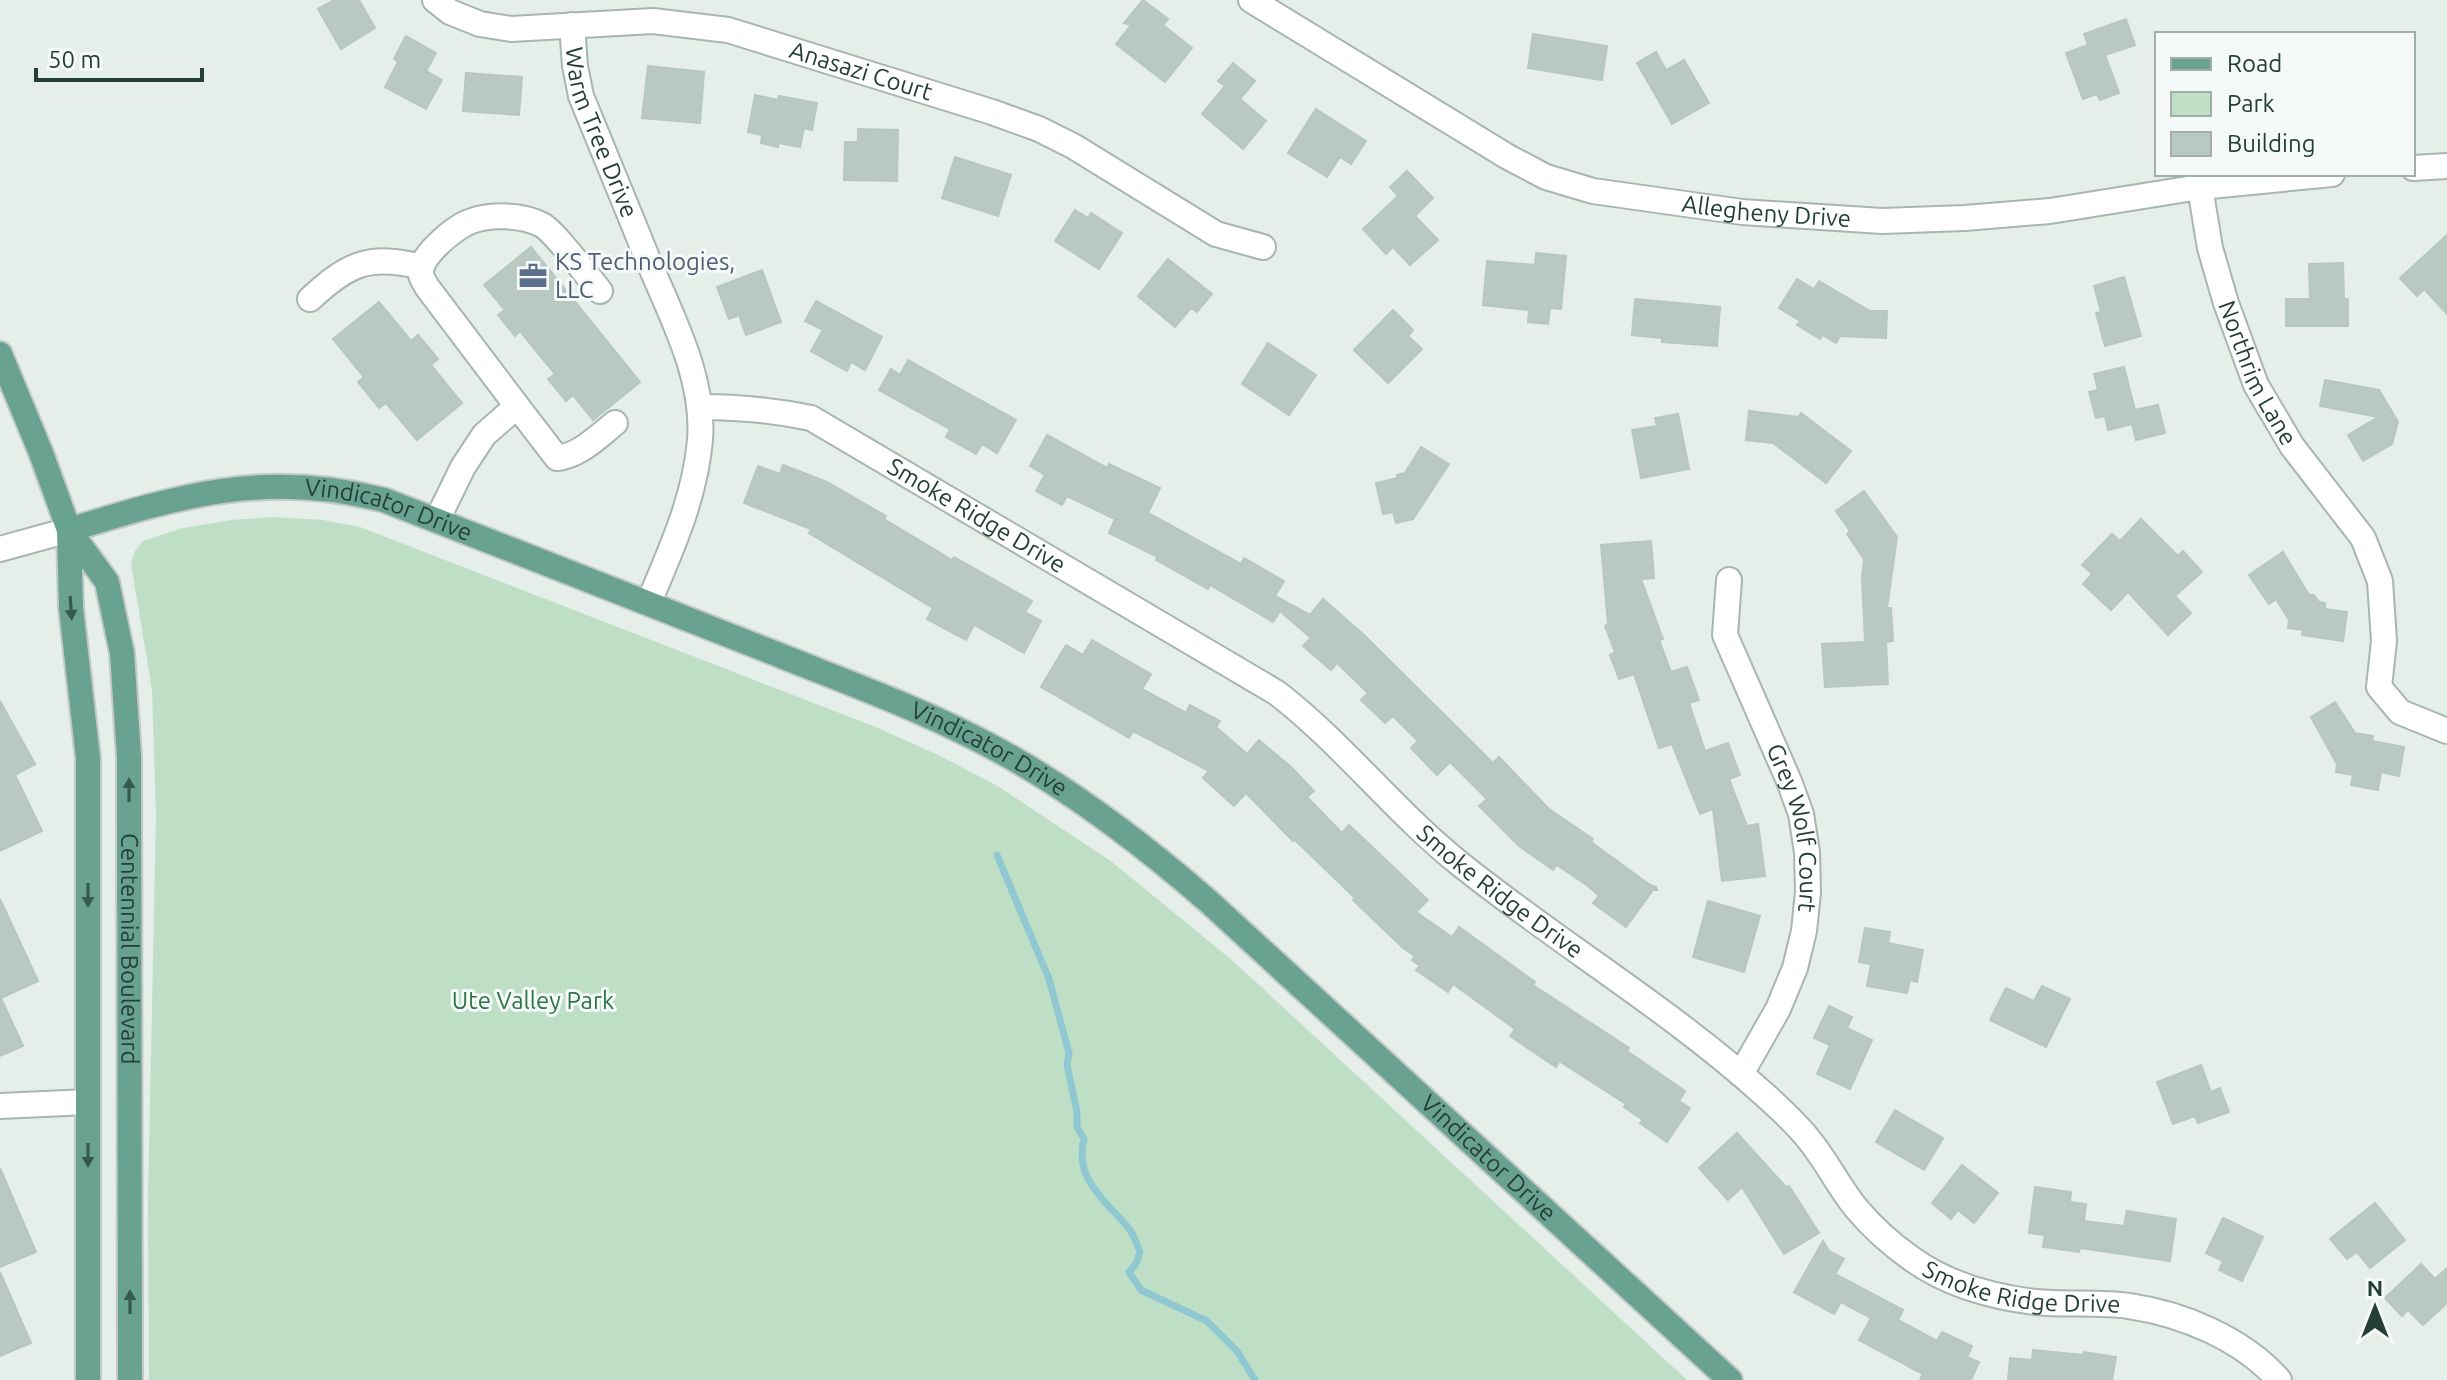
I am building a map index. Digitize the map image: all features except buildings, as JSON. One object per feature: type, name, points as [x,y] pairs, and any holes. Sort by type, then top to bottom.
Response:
[{"type":"main road","name":"Centennial Boulevard","points":[[0,354],[69,530],[107,582],[122,653],[129,757],[130,1380]]},
{"type":"main road","name":"Vindicator Drive","points":[[69,530],[149,505],[229,488],[277,485],[347,491],[384,500],[649,602],[976,738],[1036,773],[1147,849],[1208,901],[1730,1380]]},
{"type":"main road","name":"Centennial Boulevard","points":[[69,530],[71,608],[88,758],[88,1380]]},
{"type":"street","name":"Anasazi Court","points":[[435,0],[450,12],[480,24],[511,29],[653,21],[728,30],[1039,129],[1073,146],[1216,234],[1263,247]]},
{"type":"street","name":"Allegheny Drive","points":[[1251,0],[1508,157],[1546,177],[1593,191],[1742,212],[1882,221],[2050,211],[2200,187],[2312,176]]},
{"type":"street","name":"Warm Tree Drive","points":[[572,25],[581,96],[678,333],[693,374],[700,407],[700,437],[690,496],[649,602]]},
{"type":"street","points":[[2415,168],[2447,166]]},
{"type":"street","name":"Northrim Lane","points":[[2200,187],[2210,248],[2256,385],[2292,446],[2363,538],[2380,581],[2384,641],[2379,687],[2400,712],[2447,731]]},
{"type":"street","points":[[600,291],[545,227],[522,217],[502,216],[469,222],[439,243],[428,255],[421,275],[557,458],[566,457],[592,442],[615,423]]},
{"type":"street","points":[[310,299],[336,275],[350,267],[387,261],[422,267]]},
{"type":"street","points":[[437,520],[463,467],[484,435],[517,406]]},
{"type":"street","name":"Smoke Ridge Drive","points":[[700,407],[745,407],[811,418],[1277,693],[1308,717],[1411,820],[1458,862],[1741,1074],[1810,1141],[1856,1208],[1882,1235],[1924,1267],[1949,1280],[1993,1294],[2033,1301],[2127,1306],[2168,1315],[2203,1327],[2238,1347],[2268,1368],[2279,1380]]},
{"type":"street","points":[[0,549],[69,530]]},
{"type":"street","name":"Grey Wolf Court","points":[[1729,580],[1725,635],[1801,814],[1807,852],[1808,892],[1804,931],[1795,968],[1778,1009],[1741,1074]]},
{"type":"street","points":[[0,1106],[88,1102]]},
{"type":"green space","name":"Ute Valley Park","points":[[273,517],[323,520],[360,527],[878,728],[996,785],[1112,862],[1233,961],[1687,1380],[149,1380],[148,1201],[156,815],[152,690],[131,564],[135,551],[143,541],[183,528]]},
{"type":"waterway","points":[[997,855],[1049,979],[1069,1053],[1067,1065],[1077,1127],[1084,1139],[1083,1167],[1095,1189],[1130,1230],[1140,1252],[1129,1272],[1141,1290],[1207,1321],[1237,1351],[1255,1380]]},
{"type":"place","name":"KS Technologies, LLC","points":[[533,276]]}]
